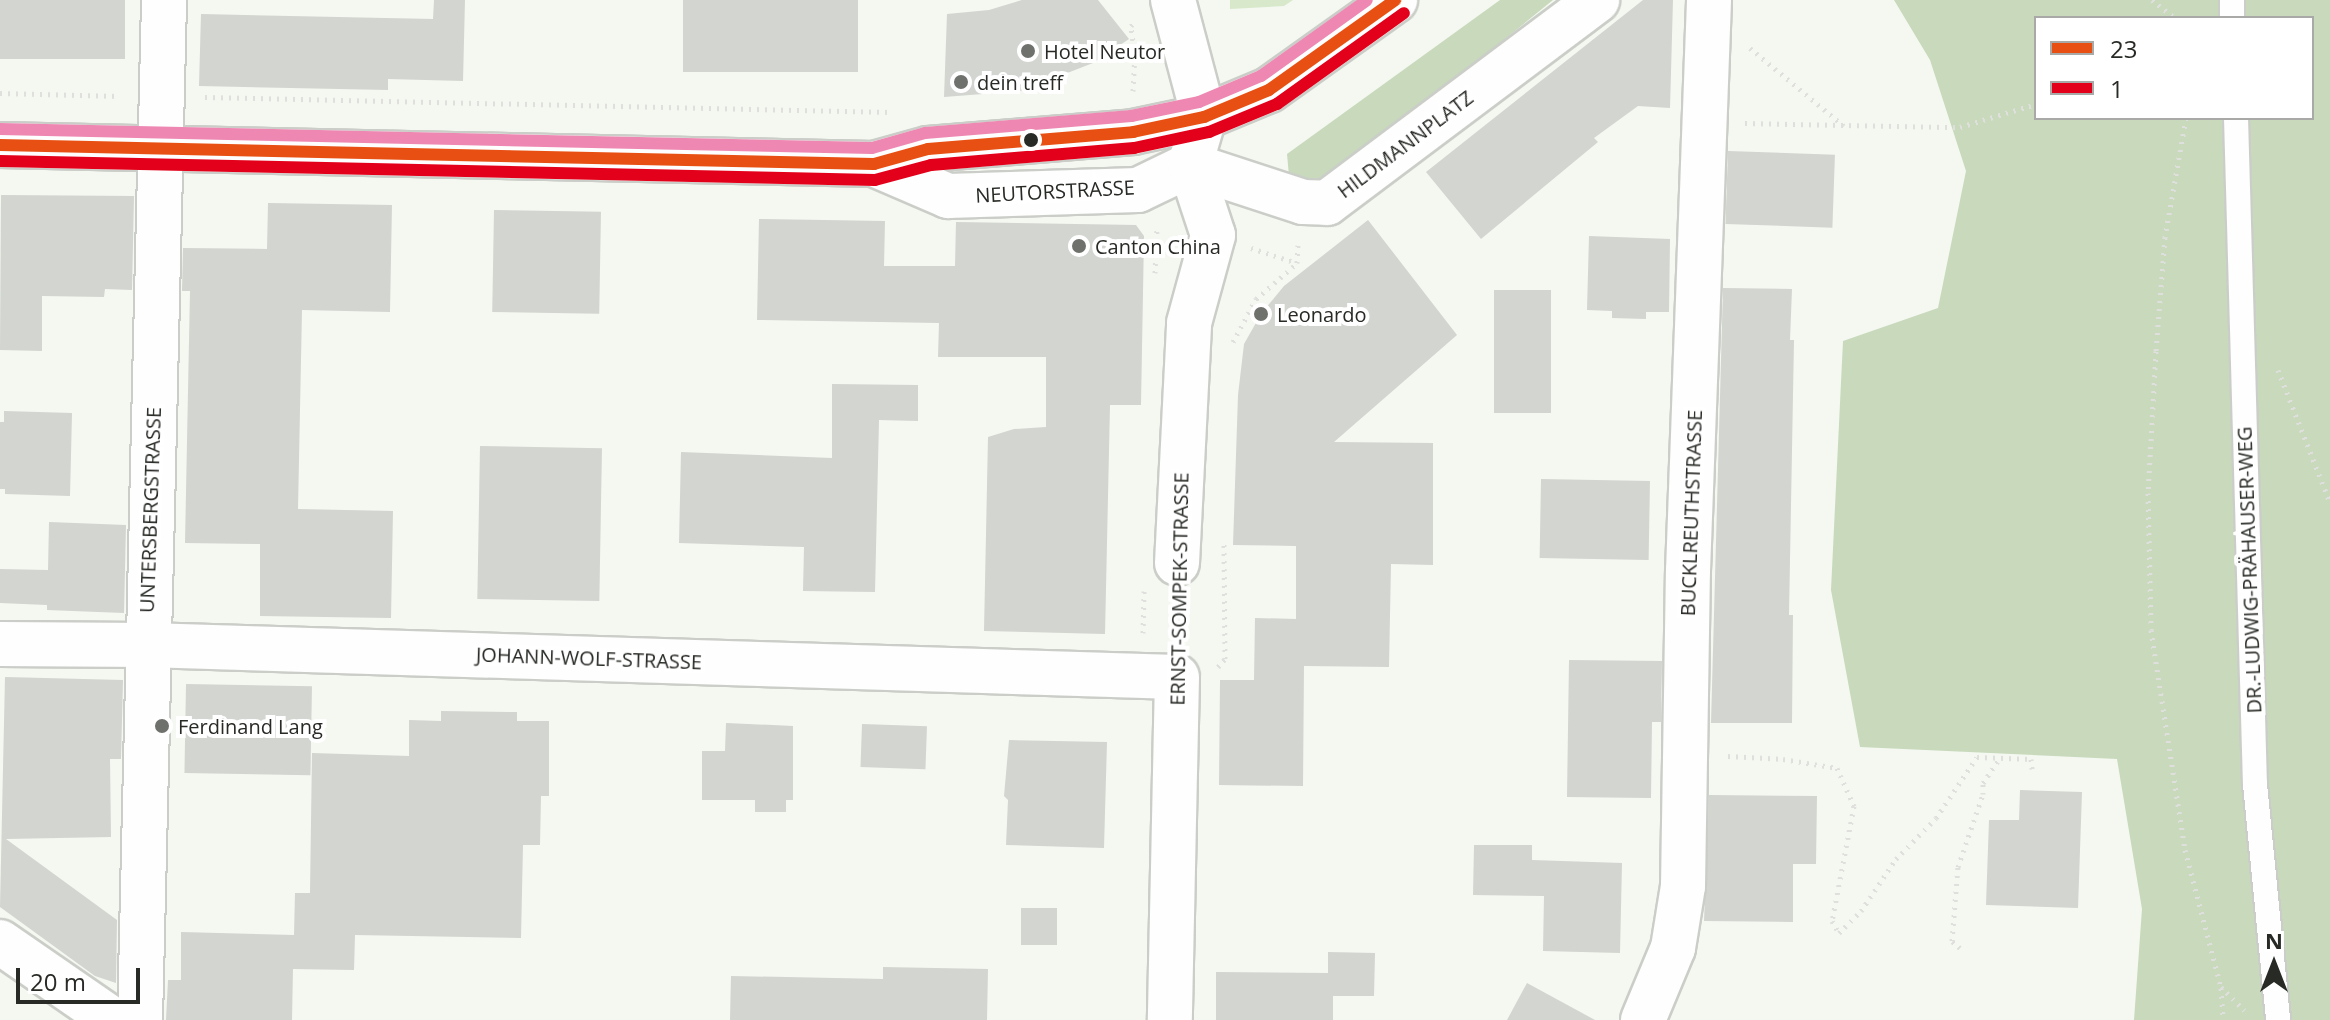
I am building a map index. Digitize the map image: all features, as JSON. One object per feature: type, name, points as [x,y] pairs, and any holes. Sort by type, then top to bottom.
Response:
[{"type":"street","name":"UNTERSBERGSTRASSE","points":[[140,1020],[164,0]]},
{"type":"street","points":[[1173,0],[1204,117],[1190,165]]},
{"type":"street","points":[[1204,117],[1269,90],[1395,0]]},
{"type":"street","name":"HILDMANNPLATZ","points":[[1190,165],[1303,202],[1327,203],[1585,4]]},
{"type":"street","name":"BUCKLREUTHSTRASSE","points":[[1643,1020],[1673,948],[1683,886],[1688,571],[1709,7]]},
{"type":"street","name":"NEUTORSTRASSE","points":[[0,145],[874,164],[928,149],[1133,132],[1204,117]]},
{"type":"street","name":"NEUTORSTRASSE","points":[[874,164],[948,196],[1138,190],[1190,165]]},
{"type":"street","name":"ERNST-SOMPEK-STRASSE","points":[[1161,572],[1189,323],[1213,235],[1190,165]]},
{"type":"street","name":"JOHANN-WOLF-STRASSE","points":[[0,644],[147,645],[1178,675]]},
{"type":"street","name":"ERNST-SOMPEK-STRASSE","points":[[1170,1020],[1178,675]]},
{"type":"street","points":[[0,942],[113,1020]]},
{"type":"lane","name":"DR.-LUDWIG-PRÄHAUSER-WEG","points":[[2236,120],[2255,784],[2278,1020]]},
{"type":"path","points":[[2152,0],[2172,16]]},
{"type":"path","points":[[1709,7],[1845,126]]},
{"type":"path","points":[[0,93],[901,112]]},
{"type":"path","points":[[1704,121],[1960,127],[2034,105]]},
{"type":"path","points":[[2186,120],[2165,237],[2156,351],[2148,493],[2151,630],[2185,850],[2221,987],[2223,1020]]},
{"type":"path","points":[[1155,281],[1157,218]]},
{"type":"path","points":[[1231,346],[1256,299],[1297,263]]},
{"type":"path","points":[[2273,358],[2330,503]]},
{"type":"path","points":[[1161,572],[1178,675],[1225,659],[1224,537]]},
{"type":"path","name":"ERNST-SOMPEK-STRASSE","points":[[1161,572],[1178,675]]},
{"type":"path","points":[[1743,757],[1837,768],[1854,806],[1832,921],[1839,933],[1861,911],[1896,859],[1936,818],[1977,757],[2031,759],[2032,769]]},
{"type":"path","points":[[1960,948],[1952,941],[1958,867],[1983,794],[1983,783],[2000,758]]},
{"type":"path","points":[[2221,987],[2255,1020]]},
{"type":"green space","points":[[1230,0],[1293,0],[1284,6],[1230,9]]},
{"type":"green space","points":[[1500,0],[1553,0],[1324,186],[1290,187],[1287,154]]},
{"type":"green space","points":[[1894,0],[2330,0],[2330,1020],[2134,1020],[2142,909],[2117,759],[1860,747],[1831,590],[1843,341],[1938,308],[1966,171],[1930,60]]},
{"type":"building","points":[[0,0],[125,0],[125,59],[0,59]]},
{"type":"building","points":[[434,0],[465,0],[463,81],[388,79],[388,90],[199,86],[201,14],[433,19]]},
{"type":"building","points":[[683,0],[858,0],[858,72],[683,72]]},
{"type":"building","name":"Hotel Neutor","points":[[1022,0],[1098,0],[1129,39],[1093,63],[1021,91],[944,97],[947,14],[989,10]]},
{"type":"building","points":[[1643,0],[1673,0],[1670,108],[1638,106],[1594,138],[1598,142],[1481,239],[1426,172]]},
{"type":"building","points":[[1728,151],[1835,155],[1832,228],[1725,224]]},
{"type":"building","points":[[1,195],[134,196],[132,290],[105,289],[104,297],[42,296],[42,351],[0,350]]},
{"type":"building","points":[[268,203],[392,205],[390,312],[302,310],[298,509],[393,511],[391,618],[260,616],[260,544],[185,543],[190,291],[182,291],[183,248],[267,249]]},
{"type":"building","points":[[494,210],[601,212],[599,314],[492,312]]},
{"type":"building","points":[[759,219],[885,221],[884,266],[955,266],[956,222],[1136,225],[1144,236],[1141,405],[1110,405],[1105,634],[984,631],[988,437],[1014,429],[1046,427],[1046,357],[938,357],[939,323],[757,320]]},
{"type":"building","points":[[1368,220],[1457,335],[1334,442],[1433,443],[1433,565],[1391,564],[1389,667],[1304,666],[1303,786],[1219,785],[1220,680],[1254,680],[1255,618],[1296,619],[1296,546],[1233,545],[1238,395],[1244,344],[1261,314],[1284,286]]},
{"type":"building","points":[[1589,236],[1670,239],[1669,312],[1646,312],[1646,319],[1612,318],[1612,311],[1587,310]]},
{"type":"building","points":[[1723,288],[1792,289],[1790,340],[1794,340],[1789,615],[1793,615],[1792,723],[1711,723]]},
{"type":"building","points":[[1494,290],[1551,290],[1551,413],[1494,413]]},
{"type":"building","points":[[832,384],[918,385],[918,421],[879,420],[875,592],[803,591],[804,547],[679,543],[681,452],[832,458]]},
{"type":"building","points":[[4,411],[72,413],[70,496],[5,494],[5,489],[0,489],[0,422],[4,422]]},
{"type":"building","points":[[480,446],[602,448],[599,601],[477,599]]},
{"type":"building","points":[[1541,479],[1650,481],[1649,560],[1540,558]]},
{"type":"building","points":[[49,522],[126,525],[124,613],[47,610],[47,605],[0,603],[0,569],[48,570]]},
{"type":"building","points":[[1569,660],[1662,661],[1661,722],[1652,722],[1651,798],[1567,797]]},
{"type":"building","points":[[5,677],[123,680],[121,759],[110,759],[111,837],[6,839],[117,920],[116,983],[95,976],[0,907]]},
{"type":"building","points":[[186,684],[312,686],[310,775],[184,773]]},
{"type":"building","points":[[441,711],[517,712],[517,721],[549,721],[549,796],[541,796],[540,845],[523,845],[521,938],[355,935],[354,970],[293,969],[292,1020],[166,1020],[168,980],[181,980],[181,932],[294,935],[295,893],[310,893],[312,753],[409,756],[409,720],[441,721]]},
{"type":"building","points":[[726,723],[793,726],[793,800],[786,800],[786,812],[755,812],[755,800],[702,800],[702,751],[725,751]]},
{"type":"building","points":[[862,724],[927,726],[925,769],[860,767]]},
{"type":"building","points":[[1009,740],[1107,742],[1104,848],[1006,845],[1008,800],[1004,796]]},
{"type":"building","points":[[2020,790],[2082,792],[2078,908],[1986,905],[1989,820],[2019,820]]},
{"type":"building","points":[[1709,795],[1817,796],[1816,864],[1793,864],[1793,922],[1704,921]]},
{"type":"building","points":[[1474,845],[1532,845],[1532,860],[1622,863],[1620,953],[1543,951],[1544,896],[1473,895]]},
{"type":"building","points":[[1021,908],[1057,908],[1057,945],[1021,945]]},
{"type":"building","points":[[1328,952],[1375,953],[1374,996],[1333,996],[1333,1020],[1216,1020],[1216,972],[1328,973]]},
{"type":"building","points":[[883,967],[988,969],[987,1020],[730,1020],[731,976],[883,979]]},
{"type":"building","points":[[1527,983],[1595,1020],[1507,1020]]},
{"type":"transit line","points":[[0,129],[872,148],[925,133],[1131,116],[1199,102],[1261,76],[1367,0]]},
{"type":"transit line","name":"23","points":[[0,145],[874,164],[928,149],[1133,132],[1204,117],[1269,90],[1395,0]]},
{"type":"transit line","name":"1","points":[[0,161],[875,180],[931,165],[1134,148],[1209,132],[1277,104],[1404,13]]},
{"type":"place","name":"Hotel Neutor","points":[[1028,51]]},
{"type":"place","name":"dein treff","points":[[961,82]]},
{"type":"place","name":"Canton China","points":[[1079,246]]},
{"type":"place","name":"Leonardo","points":[[1261,314]]},
{"type":"place","name":"Ferdinand Lang","points":[[162,726]]}]
